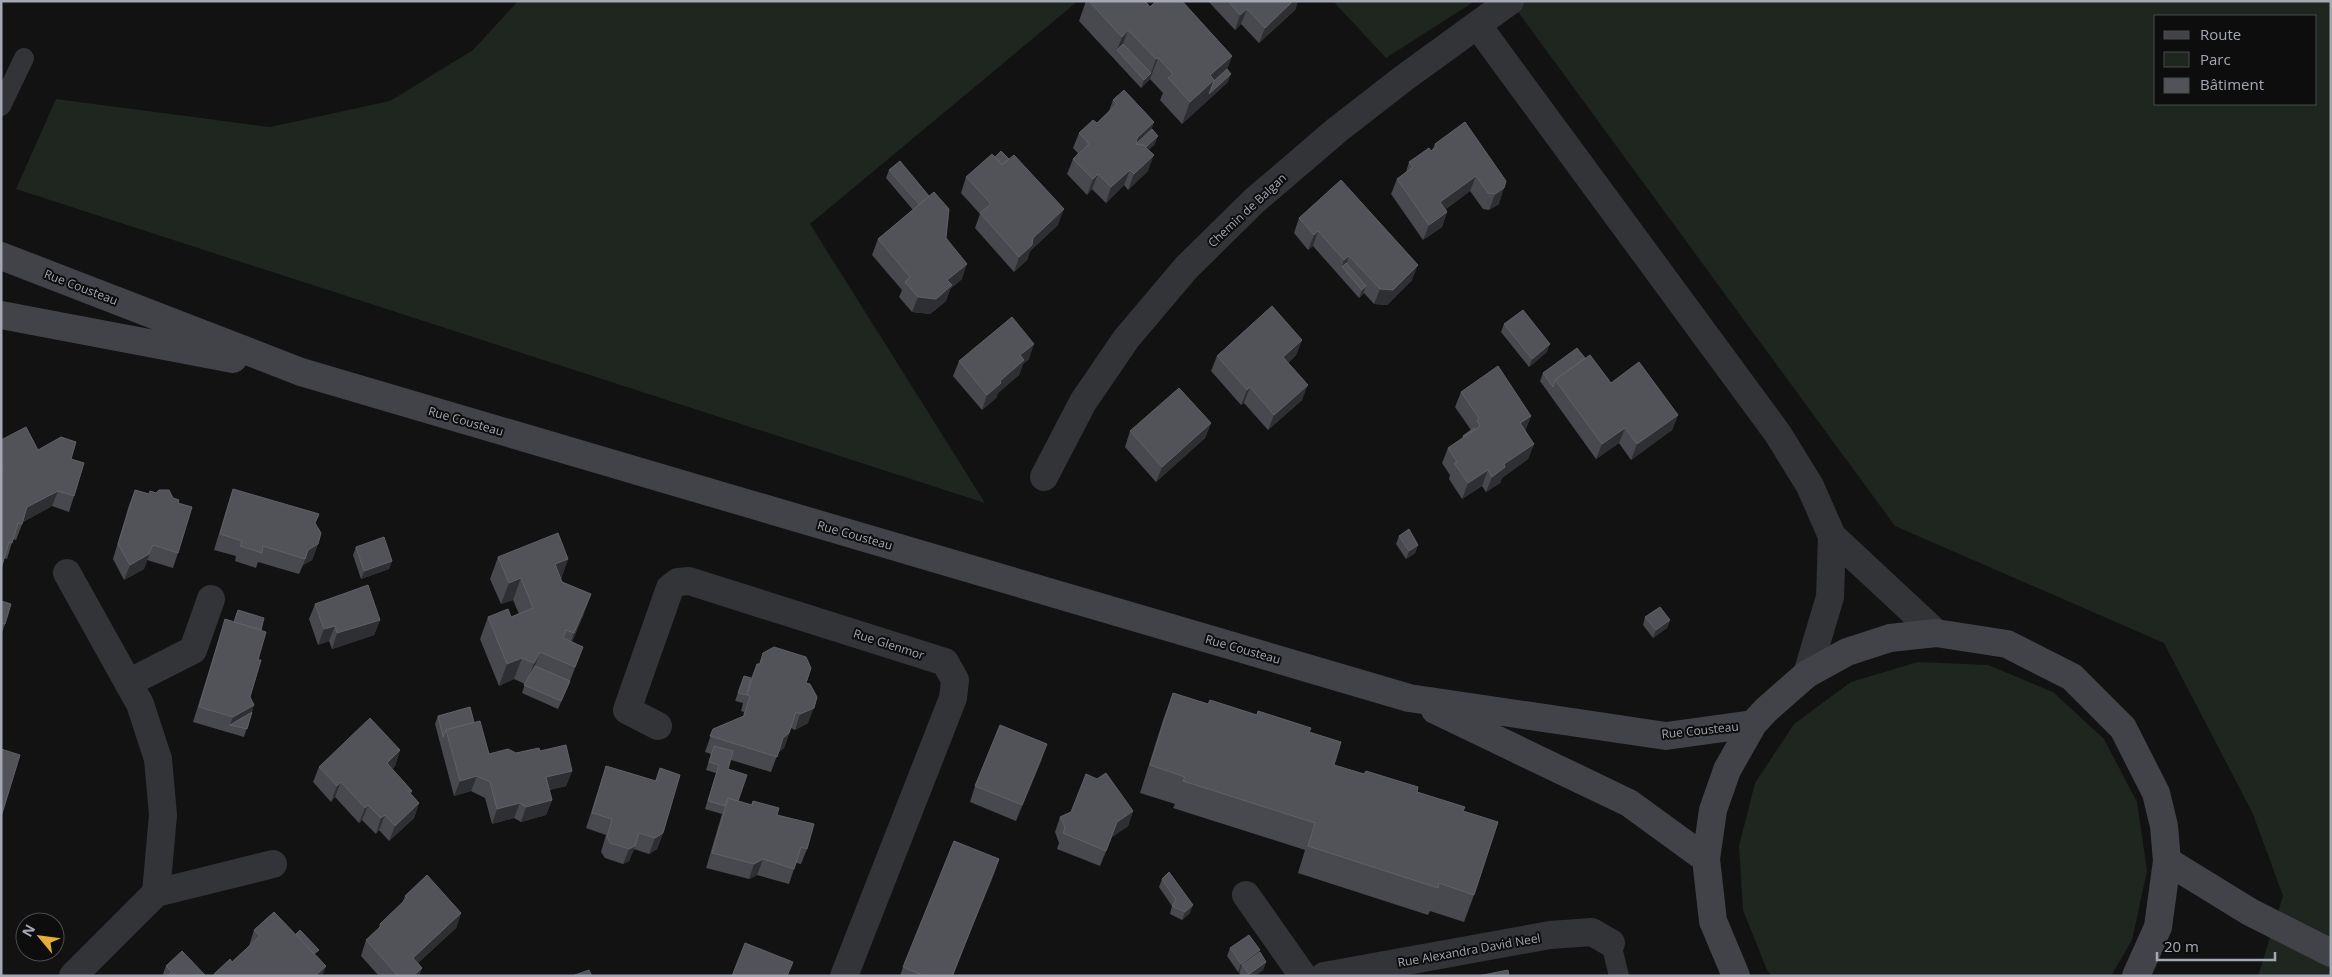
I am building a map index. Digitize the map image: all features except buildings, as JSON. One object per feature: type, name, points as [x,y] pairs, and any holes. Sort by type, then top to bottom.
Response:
[{"type":"main road","name":"Rue Cousteau","points":[[1,256],[301,372],[1409,698],[1666,736],[1753,724]]},
{"type":"main road","name":"Rue Cousteau","points":[[1,314],[301,372]]},
{"type":"main road","points":[[1736,976],[1713,921],[1706,859],[1713,810],[1727,770],[1753,724],[1807,674],[1847,652],[1890,638],[1936,633],[2007,644],[2072,677],[2123,728],[2156,793],[2164,826],[2167,861],[2158,927],[2136,976]]},
{"type":"main road","name":"Rue Cousteau","points":[[1409,698],[1629,803],[1706,859]]},
{"type":"main road","points":[[2167,861],[2250,912],[2331,953]]},
{"type":"street","name":"Chemin de Balgan","points":[[1044,476],[1083,402],[1126,339],[1186,268],[1254,201],[1337,130],[1404,78],[1510,1]]},
{"type":"street","points":[[1478,26],[1778,434],[1810,486],[1832,536],[1936,633]]},
{"type":"street","points":[[1807,674],[1830,597],[1832,536]]},
{"type":"street","points":[[67,573],[140,704],[158,759],[163,815],[156,893]]},
{"type":"street","name":"Rue Glenmor","points":[[658,726],[627,710],[670,588],[678,582],[689,581],[945,662],[955,680],[953,698],[844,976]]},
{"type":"street","points":[[128,683],[193,650],[211,599]]},
{"type":"street","points":[[73,976],[156,893],[273,864]]},
{"type":"street","points":[[1246,895],[1303,976]]},
{"type":"street","name":"Rue Alexandra David Neel","points":[[1324,976],[1550,935],[1592,932],[1611,943]]},
{"type":"lane","points":[[1,106],[24,58]]},
{"type":"lane","points":[[1611,943],[1619,976]]},
{"type":"green space","points":[[518,1],[1078,1],[810,224],[985,503],[16,189],[56,99],[270,127],[390,101],[473,50]]},
{"type":"green space","points":[[1333,1],[1475,1],[1386,58]]},
{"type":"green space","points":[[1510,1],[2331,1],[2331,976],[2258,976],[2283,896],[2253,814],[2164,643],[1895,526]]},
{"type":"green space","points":[[1918,662],[1988,665],[2053,692],[2104,739],[2137,802],[2147,871],[2132,940],[2111,976],[1772,976],[1767,970],[1743,910],[1739,846],[1755,783],[1794,724],[1851,682]]}]
